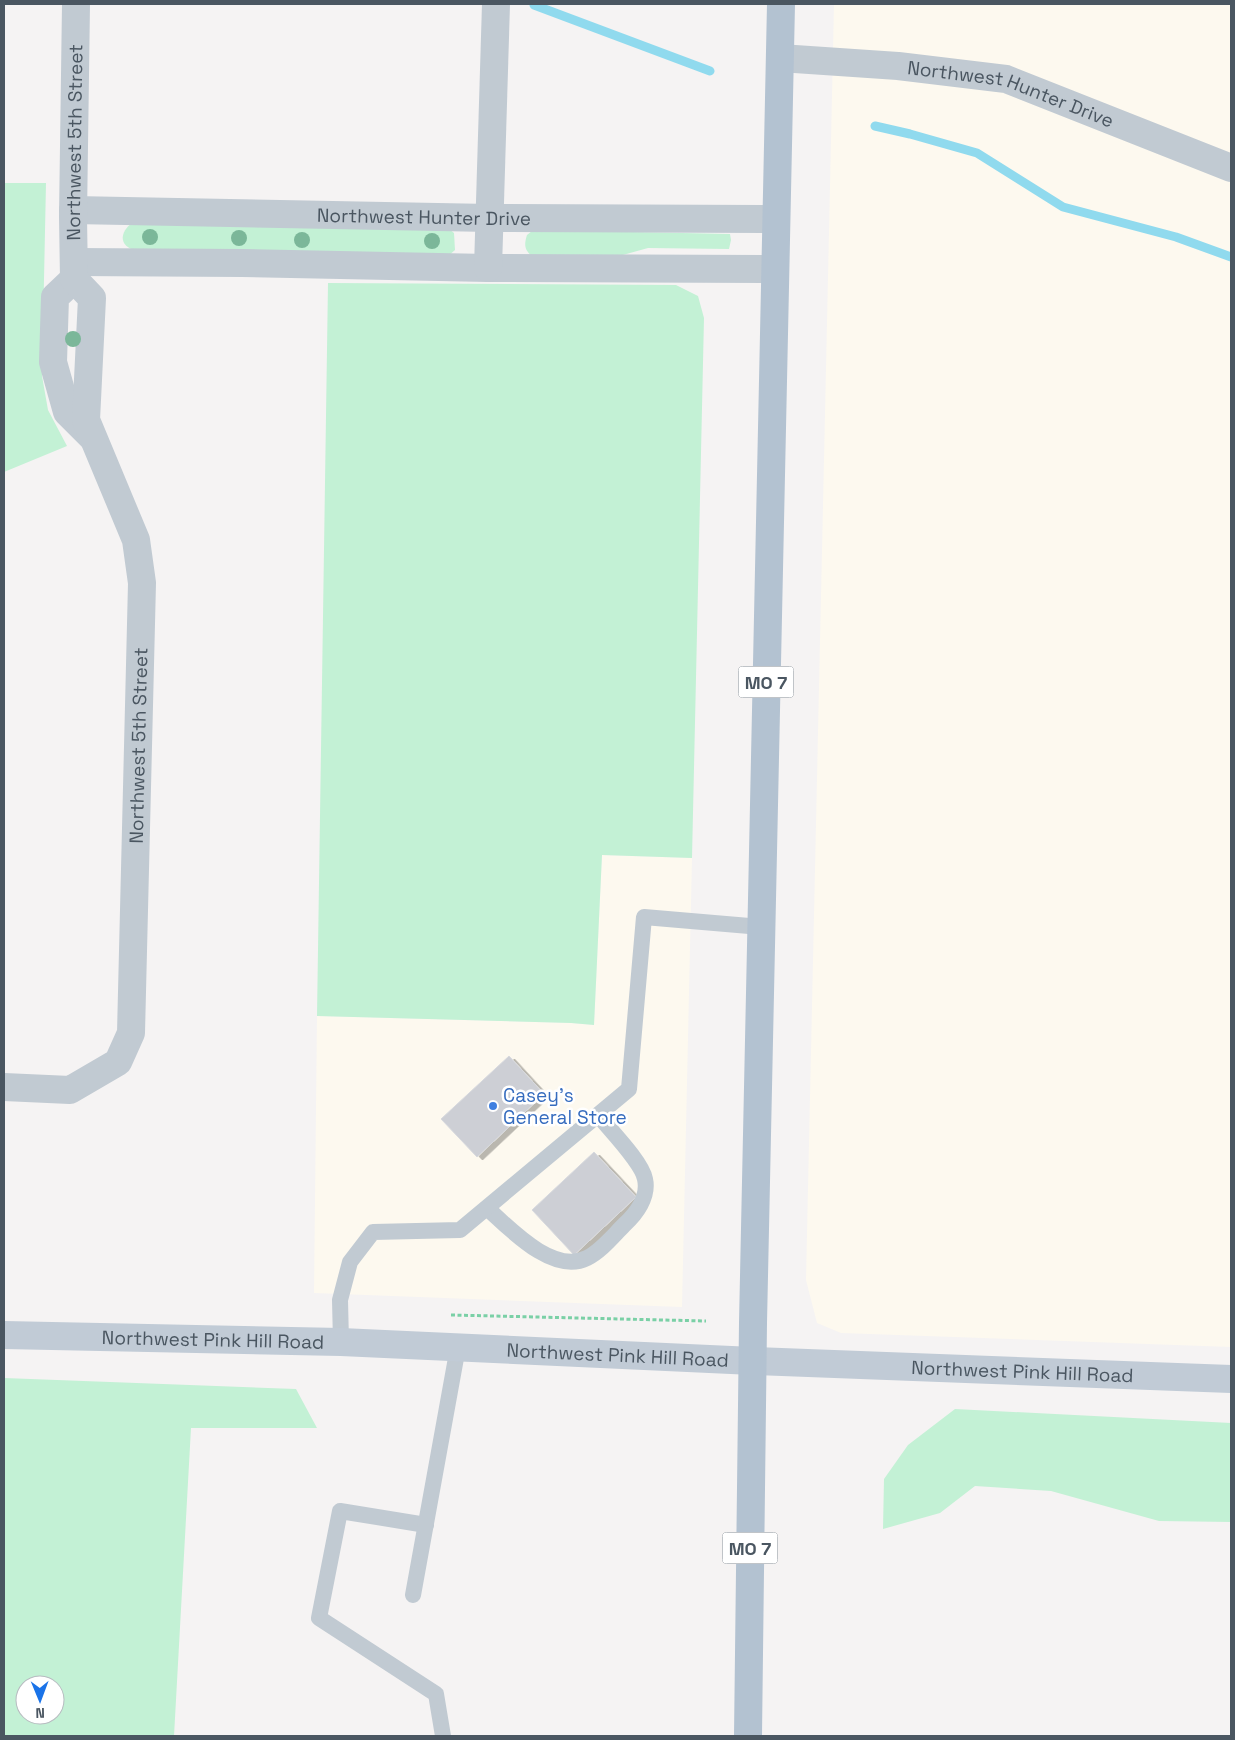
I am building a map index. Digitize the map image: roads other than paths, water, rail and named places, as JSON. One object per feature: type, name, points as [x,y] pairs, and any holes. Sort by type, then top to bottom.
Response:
[{"type":"main road","name":"MO 7","points":[[748,1736],[752,1361],[781,4]]},
{"type":"main road","name":"Northwest Pink Hill Road","points":[[4,1335],[341,1342],[1231,1380]]},
{"type":"street","name":"Northwest 5th Street","points":[[4,1087],[70,1090],[118,1062],[131,1034],[142,583],[136,540],[91,436],[86,420],[92,298],[74,270],[76,4]]},
{"type":"street","points":[[488,268],[496,4]]},
{"type":"street","name":"Northwest Hunter Drive","points":[[780,58],[898,66],[1006,79],[1231,168]]},
{"type":"street","name":"Northwest Hunter Drive","points":[[73,210],[490,218],[776,219]]},
{"type":"street","points":[[74,270],[252,263],[488,268],[775,269]]},
{"type":"street","name":"Northwest 5th Street","points":[[74,270],[55,297],[53,362],[67,412],[91,436]]},
{"type":"lane","points":[[341,1342],[340,1300],[350,1262],[372,1232],[460,1230],[629,1089],[644,917],[761,927]]},
{"type":"lane","points":[[487,1208],[524,1240],[554,1259],[572,1262],[586,1258],[599,1249],[632,1218],[641,1205],[645,1192],[645,1179],[638,1164],[598,1115]]},
{"type":"lane","points":[[413,1596],[458,1347]]},
{"type":"lane","points":[[426,1525],[340,1511],[319,1618],[436,1694],[443,1736]]},
{"type":"waterway","points":[[534,5],[710,71]]},
{"type":"waterway","points":[[875,126],[977,153],[1063,207],[1176,237],[1231,257]]},
{"type":"place","name":"Casey's General Store","points":[[493,1106]]}]
